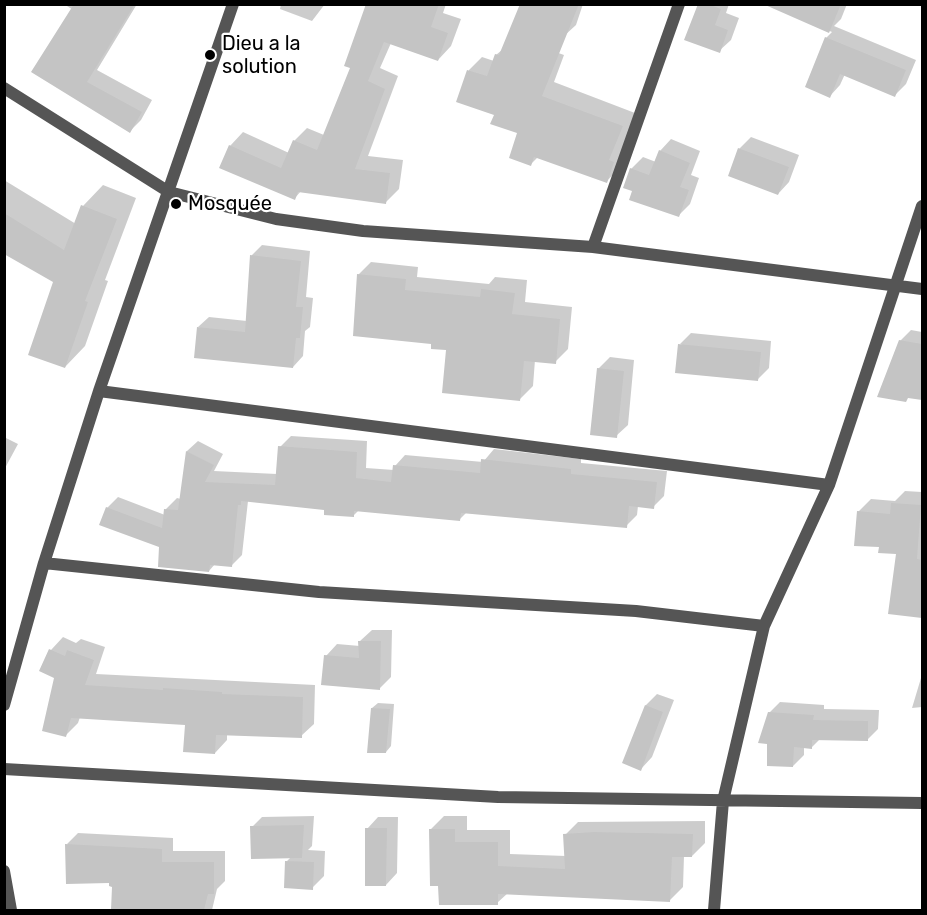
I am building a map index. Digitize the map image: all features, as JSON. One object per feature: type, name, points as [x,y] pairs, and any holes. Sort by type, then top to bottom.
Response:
[{"type":"street","points":[[4,705],[44,563],[99,391],[233,4]]},
{"type":"street","points":[[592,247],[679,4]]},
{"type":"street","points":[[4,88],[169,192],[276,219],[363,231],[592,247],[922,289]]},
{"type":"street","points":[[714,910],[723,801],[764,626],[829,485],[922,206]]},
{"type":"street","points":[[99,391],[829,485]]},
{"type":"street","points":[[44,563],[319,592],[636,612],[764,626]]},
{"type":"street","points":[[4,769],[498,798],[922,803]]},
{"type":"street","points":[[4,871],[11,910]]},
{"type":"building","points":[[74,4],[135,4],[87,82],[142,112],[130,133],[31,72]]},
{"type":"building","points":[[366,4],[439,4],[431,27],[448,33],[438,61],[384,42],[368,81],[385,89],[355,169],[390,173],[386,204],[298,192],[295,200],[219,168],[229,145],[281,168],[293,140],[317,150],[350,68],[344,66]]},
{"type":"building","points":[[520,4],[579,4],[542,96],[623,126],[609,160],[614,162],[607,183],[534,157],[531,166],[509,158],[517,133],[490,124],[494,115],[456,102],[467,70],[487,76],[495,54],[499,55]]},
{"type":"building","points":[[698,4],[708,4],[721,9],[715,25],[728,30],[720,53],[684,40]]},
{"type":"building","points":[[763,4],[841,4],[829,33]]},
{"type":"building","points":[[825,37],[906,70],[895,97],[840,74],[830,98],[805,87]]},
{"type":"building","points":[[738,148],[789,167],[778,195],[728,176]]},
{"type":"building","points":[[659,150],[690,163],[680,187],[689,190],[679,217],[629,200],[632,191],[623,188],[630,168],[649,175]]},
{"type":"building","points":[[81,205],[117,219],[85,301],[88,302],[65,368],[28,355],[53,282],[4,254],[4,213],[64,250]]},
{"type":"building","points":[[250,255],[301,261],[296,307],[303,307],[300,338],[296,338],[293,368],[194,358],[197,327],[245,332]]},
{"type":"building","points":[[357,274],[406,279],[405,290],[480,297],[481,289],[515,293],[512,314],[560,319],[556,364],[524,361],[520,401],[442,393],[446,350],[431,349],[431,344],[353,336]]},
{"type":"building","points":[[899,340],[922,344],[922,400],[908,398],[906,402],[877,397]]},
{"type":"building","points":[[678,344],[761,352],[758,381],[675,373]]},
{"type":"building","points":[[597,368],[624,371],[617,438],[590,435]]},
{"type":"building","points":[[278,446],[357,452],[356,478],[391,482],[393,465],[480,473],[481,459],[571,469],[571,474],[657,482],[654,509],[629,506],[627,528],[461,513],[460,521],[354,511],[354,517],[324,515],[324,510],[241,501],[241,505],[238,505],[232,567],[210,565],[209,572],[158,567],[159,547],[99,525],[106,507],[162,528],[164,509],[178,510],[186,451],[214,465],[205,482],[275,485]]},
{"type":"building","points":[[891,503],[921,505],[917,559],[922,560],[922,618],[888,614],[896,554],[878,553],[879,547],[854,546],[857,511],[890,514]]},
{"type":"building","points":[[358,641],[381,641],[380,690],[321,685],[324,655],[359,658]]},
{"type":"building","points":[[49,649],[65,656],[67,650],[94,660],[85,685],[303,697],[302,738],[216,735],[215,754],[183,752],[185,725],[71,718],[66,737],[42,731],[54,678],[39,671]]},
{"type":"building","points":[[645,705],[663,712],[641,771],[622,763]]},
{"type":"building","points":[[371,708],[390,709],[386,753],[367,753]]},
{"type":"building","points":[[768,712],[814,715],[813,720],[868,721],[868,741],[812,740],[812,749],[794,747],[793,767],[767,766],[767,744],[758,743]]},
{"type":"building","points":[[304,825],[302,858],[251,859],[250,826]]},
{"type":"building","points":[[365,828],[387,828],[386,886],[365,886]]},
{"type":"building","points":[[429,829],[455,829],[455,842],[498,842],[498,866],[565,869],[563,834],[594,832],[693,834],[692,857],[672,857],[670,902],[498,894],[498,905],[439,905],[438,886],[430,886]]},
{"type":"building","points":[[65,844],[162,849],[162,862],[214,862],[214,894],[208,894],[204,910],[111,910],[112,887],[109,883],[66,884]]},
{"type":"building","points":[[285,861],[314,862],[313,890],[284,888]]},
{"type":"place","name":"Dieu a la solution","points":[[210,55]]},
{"type":"place","name":"Mosquée","points":[[176,204]]}]
